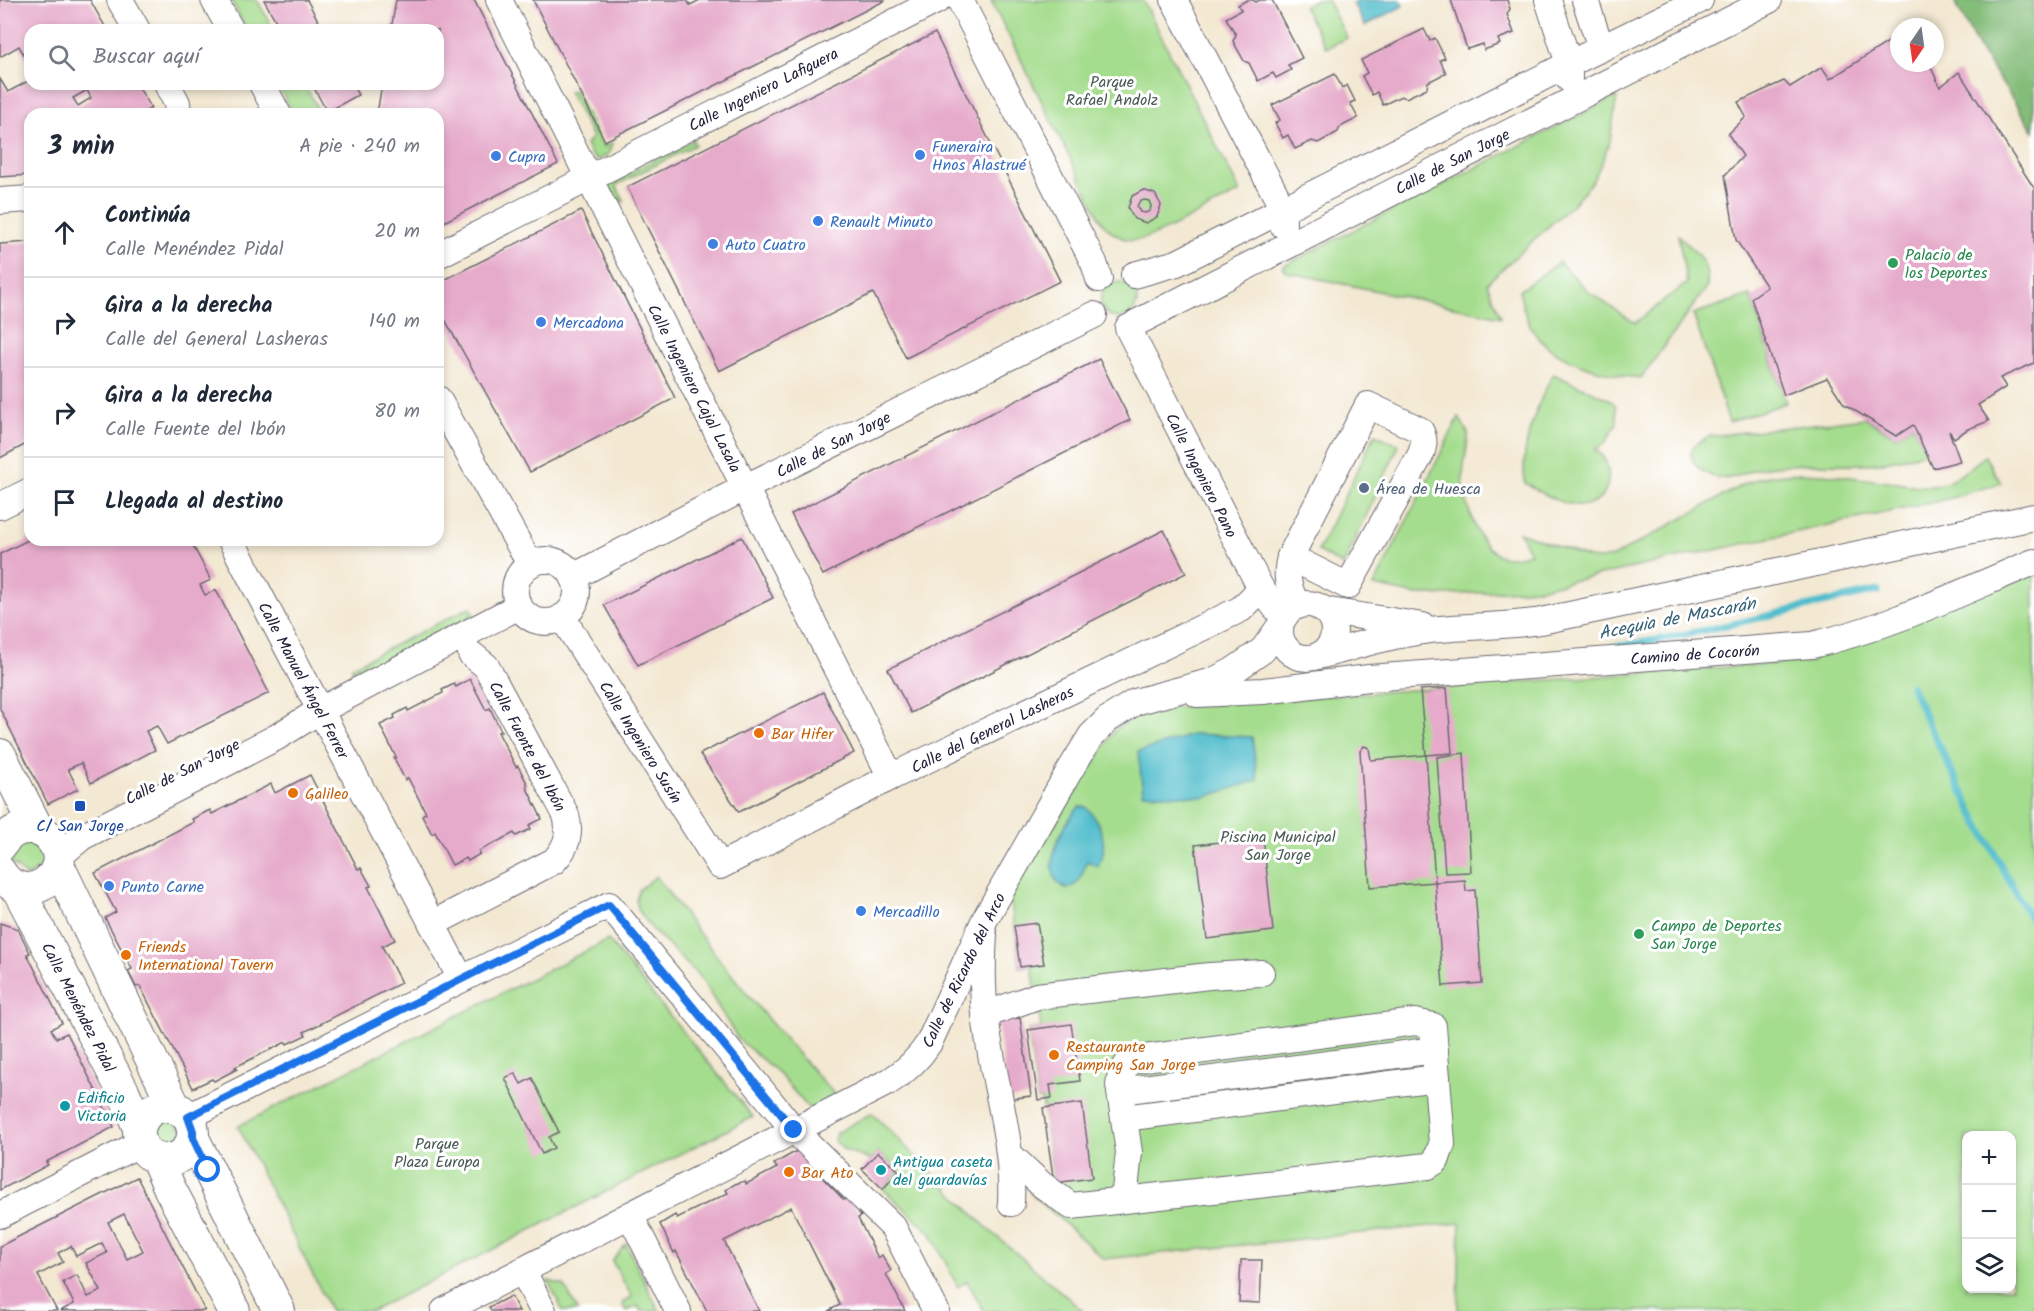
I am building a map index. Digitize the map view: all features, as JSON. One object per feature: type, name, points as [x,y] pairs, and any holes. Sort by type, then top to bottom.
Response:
[{"type":"main road","points":[[0,755],[50,846],[279,1311]]},
{"type":"main road","points":[[0,846],[13,832],[30,828],[50,846],[55,873],[42,886],[25,889],[6,882]]},
{"type":"main road","name":"Calle Menéndez Pidal","points":[[6,882],[124,1093],[146,1143],[234,1311]]},
{"type":"main road","points":[[160,1107],[185,1121],[186,1152],[180,1157],[172,1160],[146,1143],[142,1120],[153,1110],[160,1107]]},
{"type":"street","points":[[120,0],[134,24]]},
{"type":"street","points":[[214,0],[228,24]]},
{"type":"street","name":"Calle Ingeniero Cajal Lasala","points":[[499,0],[891,777]]},
{"type":"street","name":"Calle Ingeniero Lafiguera","points":[[444,252],[938,0]]},
{"type":"street","points":[[960,0],[1094,263],[1099,279]]},
{"type":"street","points":[[1174,0],[1283,209],[1284,219],[1280,236],[1263,258]]},
{"type":"street","points":[[1548,0],[1570,73],[1562,98],[1549,112]]},
{"type":"street","points":[[1585,0],[1601,48]]},
{"type":"street","name":"Calle de San Jorge","points":[[1134,275],[1177,263],[1700,0]]},
{"type":"street","name":"Calle de San Jorge","points":[[1132,326],[1769,0]]},
{"type":"street","points":[[170,90],[177,108]]},
{"type":"street","points":[[264,90],[275,108]]},
{"type":"street","points":[[0,201],[24,199]]},
{"type":"street","points":[[1116,271],[1134,275],[1147,289],[1149,299],[1143,317],[1132,326],[1109,327],[1094,315],[1090,296],[1099,279],[1107,273],[1116,271]]},
{"type":"street","name":"Calle de San Jorge","points":[[573,577],[746,487],[1094,315]]},
{"type":"street","name":"Calle Ingeniero Pano","points":[[1132,326],[1261,589],[1275,607],[1300,613]]},
{"type":"street","points":[[1309,656],[1330,645],[1333,624],[1300,613],[1288,583],[1287,570],[1290,557],[1368,405],[1420,430],[1424,436],[1421,454],[1348,586],[1326,601],[1300,613],[1280,636],[1284,646],[1309,656],[1324,672],[1342,681]]},
{"type":"street","points":[[444,410],[530,564]]},
{"type":"street","points":[[0,506],[24,494]]},
{"type":"street","points":[[1309,656],[1438,629],[1500,626],[1541,621],[2034,517]]},
{"type":"street","name":"Calle Manuel Ángel Ferrer","points":[[234,546],[461,979]]},
{"type":"street","points":[[1290,557],[1348,586]]},
{"type":"street","points":[[538,561],[555,561],[573,577],[577,592],[576,599],[573,606],[555,621],[538,621],[524,613],[515,599],[515,583],[530,564],[538,561]]},
{"type":"street","name":"Camino de Cocorón","points":[[1164,695],[1263,691],[1342,681],[1812,645],[1873,628],[2034,562]]},
{"type":"street","name":"Calle del General Lasheras","points":[[720,866],[891,777],[1240,609],[1261,589]]},
{"type":"street","name":"Calle de San Jorge","points":[[50,846],[76,825],[270,725],[319,711],[519,606]]},
{"type":"street","points":[[1300,613],[1438,629]]},
{"type":"street","name":"Calle de Ricardo del Arco","points":[[444,1311],[905,1072],[919,1058],[929,1043],[985,920],[1091,736],[1107,720],[1135,702],[1213,681],[1233,671],[1263,650],[1300,613]]},
{"type":"street","name":"Calle Ingeniero Susín","points":[[562,617],[720,866]]},
{"type":"street","name":"Calle Fuente del Ibón","points":[[432,924],[554,861],[562,853],[566,844],[568,825],[566,815],[486,666],[471,654]]},
{"type":"street","name":"Camino de Cocorón","points":[[1222,693],[1309,656]]},
{"type":"street","points":[[185,1121],[609,905],[794,1130],[893,1227],[936,1311]]},
{"type":"street","points":[[985,920],[982,973],[985,1015],[1010,1155],[1011,1203]]},
{"type":"street","points":[[985,1015],[1037,996],[1209,976],[1261,973]]},
{"type":"street","points":[[1010,1155],[1041,1184],[1071,1206],[1428,1166],[1436,1161],[1442,1144],[1435,1050],[1120,1091],[1129,1152],[1124,1200]]},
{"type":"street","points":[[1124,1118],[1437,1078]]},
{"type":"street","points":[[0,1215],[146,1143]]},
{"type":"street","points":[[630,1215],[678,1311]]},
{"type":"street","points":[[523,1271],[543,1311]]},
{"type":"green space","points":[[231,0],[257,0],[271,24],[244,24]]},
{"type":"green space","name":"Parque Rafael Andolz","points":[[991,0],[1143,0],[1240,192],[1170,228],[1143,239],[1129,240],[1112,232],[1102,222]]},
{"type":"green space","points":[[1314,0],[1327,0],[1347,38],[1326,48],[1303,6]]},
{"type":"green space","points":[[1954,0],[2034,0],[2034,131],[1979,49]]},
{"type":"green space","points":[[280,90],[307,90],[318,108],[291,108]]},
{"type":"green space","points":[[574,90],[603,147],[612,143],[609,154],[598,160],[592,156],[586,145],[592,137],[569,92]]},
{"type":"green space","points":[[1617,96],[1610,141],[1593,180],[1575,202],[1487,283],[1501,317],[1287,272],[1283,266]]},
{"type":"green space","points":[[693,140],[695,145],[616,185],[624,202],[611,199],[607,187],[610,183]]},
{"type":"green space","points":[[1678,235],[1704,264],[1707,287],[1641,378],[1599,371],[1584,366],[1557,353],[1536,335],[1525,314],[1519,291],[1559,262],[1589,292],[1635,323],[1687,283]]},
{"type":"green space","points":[[1119,282],[1132,287],[1137,300],[1132,313],[1119,318],[1106,313],[1101,300],[1106,287]]},
{"type":"green space","points":[[1750,295],[1786,403],[1729,422],[1693,314]]},
{"type":"green space","points":[[1553,374],[1611,400],[1616,406],[1617,423],[1606,442],[1595,450],[1606,463],[1608,480],[1606,489],[1596,502],[1587,505],[1562,502],[1525,483],[1527,441]]},
{"type":"green space","points":[[1459,417],[1468,434],[1463,476],[1471,517],[1487,546],[1498,555],[1507,557],[1530,553],[1519,532],[1589,558],[1613,557],[1744,484],[1781,474],[1820,474],[1934,486],[1957,477],[1985,456],[2001,483],[1948,499],[1536,589],[1417,595],[1374,586]]},
{"type":"green space","points":[[1865,418],[1895,436],[1913,425],[1926,453],[1874,463],[1773,466],[1730,478],[1711,476],[1695,464],[1692,457],[1692,450],[1698,442],[1711,436]]},
{"type":"green space","points":[[1375,434],[1399,445],[1343,566],[1318,551]]},
{"type":"green space","name":"Piscina Municipal San Jorge","points":[[2034,570],[2034,1311],[1458,1311],[1460,1223],[1104,1259],[1031,1193],[1028,1186],[1054,1182],[1042,1100],[1038,1100],[1028,1030],[1041,1028],[1032,966],[1020,967],[1010,895],[1114,731],[1146,709],[1814,661],[1815,652]]},
{"type":"green space","points":[[470,607],[474,615],[355,674],[351,667]]},
{"type":"green space","points":[[22,841],[40,845],[46,863],[27,877],[9,861],[9,855]]},
{"type":"green space","points":[[656,876],[743,989],[837,1097],[811,1111],[777,1072],[738,1039],[700,977],[652,929],[639,911],[636,900],[639,890]]},
{"type":"green space","name":"Parque Plaza Europa","points":[[608,940],[753,1117],[372,1311],[331,1311],[238,1126]]},
{"type":"green space","points":[[872,1113],[986,1227],[1083,1311],[984,1311],[967,1281],[958,1287],[930,1232],[883,1189],[899,1171],[878,1152],[870,1160],[843,1149],[834,1140],[836,1133]]},
{"type":"green space","points":[[166,1118],[177,1122],[181,1133],[177,1144],[166,1148],[155,1144],[151,1133],[155,1122]]},
{"type":"green space","points":[[626,1244],[659,1311],[641,1311],[638,1306],[626,1311],[622,1303],[632,1297],[612,1261]]},
{"type":"green space","points":[[548,1281],[564,1285],[578,1311],[563,1311]]},
{"type":"water","points":[[1359,0],[1400,0],[1403,6],[1365,26],[1353,3]]},
{"type":"water","points":[[1195,734],[1252,737],[1258,780],[1205,797],[1143,793],[1138,752]]},
{"type":"water","points":[[1079,807],[1086,807],[1100,827],[1103,843],[1102,859],[1098,866],[1087,861],[1077,882],[1066,889],[1057,882],[1053,872],[1053,860],[1060,836]]},
{"type":"building","points":[[0,0],[90,0],[104,24],[24,24],[24,55],[19,46],[0,57]]},
{"type":"building","points":[[264,0],[307,0],[320,24],[278,24]]},
{"type":"building","points":[[396,0],[474,0],[558,164],[444,222],[444,108],[378,108],[381,90],[444,90],[444,24],[392,24]]},
{"type":"building","points":[[533,0],[687,0],[690,5],[700,0],[886,0],[605,141]]},
{"type":"building","points":[[1247,0],[1255,2],[1272,0],[1302,58],[1288,65],[1291,70],[1276,78],[1273,73],[1258,81],[1249,63],[1244,61],[1233,41],[1236,35],[1226,18],[1241,10],[1238,5]]},
{"type":"building","points":[[1451,0],[1507,0],[1510,9],[1507,14],[1514,33],[1498,39],[1500,44],[1484,50],[1483,44],[1467,49]]},
{"type":"building","points":[[1424,29],[1430,41],[1435,38],[1445,58],[1440,60],[1446,73],[1428,82],[1427,88],[1406,98],[1401,96],[1383,105],[1377,92],[1372,95],[1362,76],[1367,73],[1361,60]]},
{"type":"building","points":[[935,33],[1060,281],[906,358],[873,293],[719,371],[627,187]]},
{"type":"building","name":"Palacio de los Deportes","points":[[1890,41],[1890,72],[1933,72],[1940,87],[1959,72],[2034,188],[2034,363],[2000,378],[2006,387],[1978,405],[1989,421],[1968,429],[1954,438],[1949,431],[1960,461],[1933,468],[1913,425],[1896,436],[1844,404],[1827,378],[1784,395],[1751,298],[1767,287],[1736,240],[1725,175],[1743,156],[1728,134],[1746,117],[1738,102],[1784,81],[1790,87],[1822,67],[1830,79]]},
{"type":"building","points":[[1335,74],[1342,88],[1347,85],[1355,101],[1350,103],[1358,118],[1340,127],[1338,132],[1318,143],[1312,141],[1295,149],[1288,135],[1283,138],[1275,123],[1280,120],[1272,105]]},
{"type":"building","points":[[0,79],[8,92],[24,83],[24,90],[87,90],[140,90],[151,108],[24,108],[24,175],[0,177]],"holes":[[[87,90],[91,98],[78,106],[73,98]]]},
{"type":"building","points":[[315,90],[355,90],[358,95],[334,108],[325,108]]},
{"type":"building","points":[[1143,190],[1155,194],[1161,205],[1157,217],[1146,223],[1134,219],[1128,208],[1132,196]],"holes":[[[1149,201],[1150,211],[1140,212],[1137,207],[1139,202]]]},
{"type":"building","name":"Mercadona","points":[[581,211],[675,398],[530,472],[444,318],[444,280]]},
{"type":"building","points":[[24,242],[24,445],[0,458],[0,244]]},
{"type":"building","points":[[1099,359],[1130,420],[823,575],[791,514]]},
{"type":"building","points":[[1164,530],[1186,573],[911,713],[888,669]]},
{"type":"building","points":[[742,537],[773,598],[638,665],[604,605]]},
{"type":"building","points":[[24,542],[24,546],[193,546],[211,580],[200,585],[205,595],[216,590],[269,693],[167,744],[157,726],[146,731],[155,750],[91,783],[81,763],[68,769],[78,789],[48,804],[0,709],[0,554]]},
{"type":"building","points":[[470,679],[486,710],[490,708],[501,731],[498,732],[528,785],[526,786],[542,819],[529,825],[531,829],[516,836],[514,833],[479,851],[480,854],[468,861],[466,858],[452,865],[435,832],[432,834],[422,815],[426,813],[408,778],[405,780],[380,725],[395,718],[394,715],[407,708],[408,711],[443,693],[442,690],[454,684],[456,687]]},
{"type":"building","points":[[1447,688],[1452,753],[1426,755],[1420,690]]},
{"type":"building","points":[[823,692],[854,753],[739,812],[700,754]]},
{"type":"building","points":[[1364,746],[1369,748],[1371,760],[1426,755],[1435,882],[1370,887],[1360,751]]},
{"type":"building","points":[[1464,753],[1471,872],[1445,873],[1437,757]]},
{"type":"building","points":[[310,775],[358,869],[361,868],[371,886],[368,887],[395,940],[382,946],[401,983],[304,1032],[306,1035],[287,1044],[286,1042],[235,1067],[237,1069],[214,1081],[212,1079],[193,1088],[140,986],[136,987],[128,971],[132,969],[105,918],[116,912],[95,873],[194,822],[192,819],[210,810],[212,814],[271,784],[275,793]]},
{"type":"building","points":[[1263,837],[1273,931],[1207,939],[1195,845]]},
{"type":"building","points":[[1465,880],[1466,891],[1475,890],[1482,983],[1443,986],[1435,882]]},
{"type":"building","points":[[0,923],[18,929],[30,953],[27,954],[62,1023],[51,1029],[56,1038],[67,1033],[114,1127],[46,1162],[48,1165],[0,1190]]},
{"type":"building","points":[[1037,923],[1044,964],[1020,967],[1014,926]]},
{"type":"building","points":[[1020,1018],[1031,1096],[1008,1099],[997,1021]]},
{"type":"building","name":"Restaurante Camping San Jorge","points":[[1071,1024],[1080,1081],[1050,1085],[1052,1098],[1038,1100],[1028,1030]]},
{"type":"building","points":[[515,1073],[521,1084],[532,1078],[559,1132],[549,1137],[554,1148],[542,1154],[505,1078]]},
{"type":"building","points":[[1082,1103],[1092,1178],[1054,1183],[1043,1108]]},
{"type":"building","points":[[800,1149],[817,1166],[814,1169],[844,1200],[847,1197],[855,1206],[861,1216],[858,1218],[878,1258],[882,1255],[891,1271],[886,1274],[905,1311],[828,1311],[840,1305],[791,1207],[724,1241],[759,1311],[707,1311],[660,1224],[675,1215],[677,1218],[728,1193],[726,1190],[735,1184],[745,1181],[746,1184],[777,1168],[774,1164]]},
{"type":"building","name":"Antigua caseta del guardavías","points":[[878,1152],[899,1171],[883,1189],[862,1169]]},
{"type":"building","points":[[137,1177],[205,1311],[60,1311],[74,1304],[63,1282],[77,1275],[88,1297],[101,1291],[86,1263],[107,1253],[102,1243],[76,1256],[71,1246],[58,1253],[63,1262],[38,1275],[57,1311],[0,1311],[0,1246]],"holes":[[[124,1214],[143,1251],[127,1259],[108,1222]]]},
{"type":"building","points":[[1241,1260],[1262,1260],[1260,1303],[1239,1302]]},
{"type":"building","points":[[511,1296],[519,1311],[491,1311],[489,1307]]},
{"type":"waterway","name":"Acequia de Mascarán","points":[[1608,648],[1676,636],[1878,591]]},
{"type":"waterway","name":"Acequia de Mascarán","points":[[1911,686],[1970,807],[2034,925]]},
{"type":"place","name":"Funeraira Hnos Alastrué","points":[[920,155]]},
{"type":"place","name":"Cupra","points":[[496,156]]},
{"type":"place","name":"Renault Minuto","points":[[818,221]]},
{"type":"place","name":"Auto Cuatro","points":[[713,244]]},
{"type":"place","name":"Palacio de los Deportes","points":[[1893,263]]},
{"type":"place","name":"Mercadona","points":[[541,322]]},
{"type":"place","name":"Área de Huesca","points":[[1364,488]]},
{"type":"place","name":"Bar Hifer","points":[[759,733]]},
{"type":"place","name":"Galileo","points":[[293,793]]},
{"type":"place","name":"C/ San Jorge","points":[[80,806]]},
{"type":"place","name":"Punto Carne","points":[[109,886]]},
{"type":"place","name":"Mercadillo","points":[[861,911]]},
{"type":"place","name":"Campo de Deportes San Jorge","points":[[1639,934]]},
{"type":"place","name":"Friends International Tavern","points":[[126,955]]},
{"type":"place","name":"Restaurante Camping San Jorge","points":[[1054,1055]]},
{"type":"place","name":"Edificio Victoria","points":[[65,1106]]},
{"type":"place","name":"Antigua caseta del guardavías","points":[[881,1170]]},
{"type":"place","name":"Bar Ato","points":[[789,1172]]},
{"type":"route","points":[[208,1170],[193,1138],[188,1117],[609,905],[794,1130]]}]
